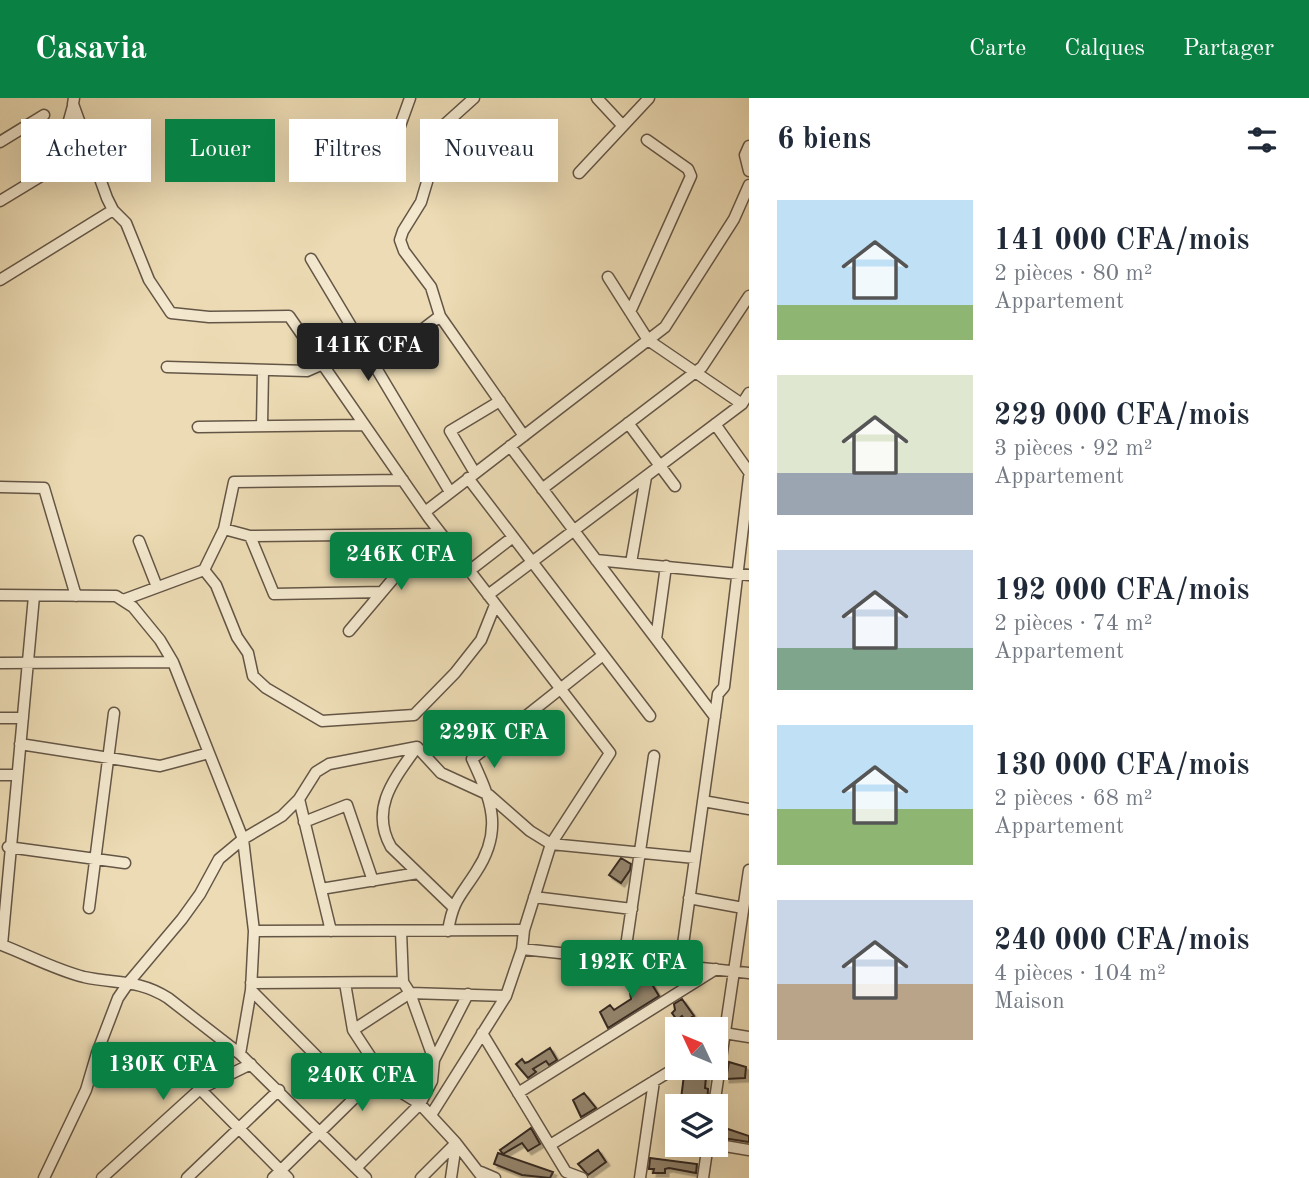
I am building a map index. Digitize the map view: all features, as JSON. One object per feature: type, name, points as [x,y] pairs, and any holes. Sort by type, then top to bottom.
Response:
[{"type":"street","points":[[402,119],[410,98]]},
{"type":"street","points":[[461,110],[466,98]]},
{"type":"street","points":[[474,98],[444,125],[421,202],[403,230],[400,240],[404,251],[431,287],[440,316],[524,436]]},
{"type":"street","points":[[597,98],[623,126]]},
{"type":"street","points":[[579,173],[649,98]]},
{"type":"street","points":[[0,201],[56,167],[74,100]]},
{"type":"street","points":[[74,100],[113,211],[126,223],[149,280],[171,313],[209,317],[289,316],[425,512],[436,534],[469,571],[610,753],[551,844],[506,996],[430,1115]]},
{"type":"street","points":[[2,136],[44,115]]},
{"type":"street","points":[[630,312],[691,176],[688,169],[647,139]]},
{"type":"street","points":[[749,146],[745,155],[749,171]]},
{"type":"street","points":[[425,512],[665,327],[734,219],[749,185]]},
{"type":"street","points":[[0,280],[113,211]]},
{"type":"street","points":[[311,259],[450,492]]},
{"type":"street","points":[[608,277],[648,340],[742,404]]},
{"type":"street","points":[[542,489],[702,367],[749,296]]},
{"type":"street","points":[[375,366],[440,316]]},
{"type":"street","points":[[167,367],[307,371],[323,365]]},
{"type":"street","points":[[262,426],[263,370]]},
{"type":"street","points":[[488,596],[742,404],[749,393]]},
{"type":"street","points":[[500,401],[450,431],[472,476],[513,537],[650,716]]},
{"type":"street","points":[[628,423],[675,486]]},
{"type":"street","points":[[198,427],[364,425]]},
{"type":"street","points":[[715,425],[749,472]]},
{"type":"street","points":[[510,446],[715,717]]},
{"type":"street","points":[[631,563],[646,477]]},
{"type":"street","points":[[680,965],[718,694],[724,687],[743,574],[749,477]]},
{"type":"street","points":[[122,600],[204,570],[224,529],[234,482],[403,480]]},
{"type":"street","points":[[0,487],[44,488],[76,596]]},
{"type":"street","points":[[224,529],[250,536],[436,534]]},
{"type":"street","points":[[349,631],[436,534]]},
{"type":"street","points":[[250,536],[274,594],[382,592]]},
{"type":"street","points":[[469,571],[513,537]]},
{"type":"street","points":[[139,541],[157,587]]},
{"type":"street","points":[[596,560],[743,574]]},
{"type":"street","points":[[656,639],[666,566]]},
{"type":"street","points":[[204,570],[216,585],[237,637],[248,653],[253,676],[266,688],[322,721],[414,715],[455,673],[481,640],[495,605]]},
{"type":"street","points":[[0,595],[116,596],[133,607],[160,640],[173,662],[243,839],[254,931],[251,986],[240,1054]]},
{"type":"street","points":[[34,596],[12,829],[4,885],[2,945],[82,976],[129,982],[168,998],[240,1054],[366,1178]]},
{"type":"street","points":[[448,931],[452,906],[478,869],[489,849],[492,836],[489,795],[472,759],[603,655]]},
{"type":"street","points":[[0,663],[173,662]]},
{"type":"street","points":[[89,908],[114,713]]},
{"type":"street","points":[[0,718],[23,718]]},
{"type":"street","points":[[20,744],[160,766],[209,753]]},
{"type":"street","points":[[417,747],[441,773],[489,795],[530,831],[551,844],[695,858]]},
{"type":"street","points":[[44,1178],[86,1090],[114,1008],[129,982],[183,919],[219,859],[243,839],[282,816],[299,799],[316,772],[329,764],[417,747]]},
{"type":"street","points":[[417,747],[391,784],[384,799],[382,816],[385,836],[391,847],[452,906]]},
{"type":"street","points":[[624,960],[654,756]]},
{"type":"street","points":[[0,775],[17,775]]},
{"type":"street","points":[[299,799],[331,931]]},
{"type":"street","points":[[703,801],[749,809]]},
{"type":"street","points":[[304,822],[347,805],[373,881]]},
{"type":"street","points":[[0,829],[12,829]]},
{"type":"street","points":[[9,847],[125,863]]},
{"type":"street","points":[[725,1017],[745,911],[749,870]]},
{"type":"street","points":[[321,889],[418,873]]},
{"type":"street","points":[[534,897],[632,909]]},
{"type":"street","points":[[689,898],[745,911]]},
{"type":"street","points":[[254,931],[524,930]]},
{"type":"street","points":[[401,931],[403,982],[410,993],[434,1060]]},
{"type":"street","points":[[522,949],[749,974]]},
{"type":"street","points":[[518,1093],[716,969]]},
{"type":"street","points":[[251,986],[403,982]]},
{"type":"street","points":[[345,983],[353,1030],[389,1084],[420,1104],[457,1143],[482,1175],[495,1178]]},
{"type":"street","points":[[251,986],[356,1096]]},
{"type":"street","points":[[353,1030],[410,993],[506,996]]},
{"type":"street","points":[[356,1168],[420,1104],[432,1081],[434,1060],[468,995]]},
{"type":"street","points":[[482,1033],[550,1145],[565,1175],[582,1178]]},
{"type":"street","points":[[728,1038],[749,1037]]},
{"type":"street","points":[[102,1178],[200,1089],[251,1064]]},
{"type":"street","points":[[200,1089],[281,1175],[380,1072]]},
{"type":"street","points":[[550,1145],[665,1074]]},
{"type":"street","points":[[640,1178],[654,1081]]},
{"type":"street","points":[[187,1178],[279,1090]]},
{"type":"street","points":[[421,1178],[457,1143]]},
{"type":"street","points":[[451,1178],[457,1143]]},
{"type":"street","points":[[728,1147],[749,1150]]},
{"type":"street","points":[[703,1178],[707,1157]]},
{"type":"building","points":[[621,858],[631,864],[621,883],[609,875]]},
{"type":"building","points":[[640,970],[642,974],[648,971],[652,979],[650,981],[659,996],[608,1028],[600,1012],[610,1005],[614,1010],[631,999],[630,993],[635,990],[633,986],[637,984],[632,975]]},
{"type":"building","points":[[682,999],[694,1016],[675,1017],[672,1013],[675,1010],[674,1004]]},
{"type":"building","points":[[550,1048],[557,1060],[549,1065],[546,1061],[533,1069],[536,1072],[528,1078],[516,1064],[522,1059],[525,1063],[528,1062]]},
{"type":"building","points":[[729,1062],[746,1067],[745,1078],[728,1079]]},
{"type":"building","points":[[683,1080],[706,1080],[708,1094],[682,1094]]},
{"type":"building","points":[[584,1093],[596,1108],[581,1117],[573,1100]]},
{"type":"building","points":[[531,1128],[540,1144],[528,1151],[522,1143],[503,1154],[500,1150]]},
{"type":"building","points":[[728,1129],[749,1136],[749,1142],[728,1139]]},
{"type":"building","points":[[598,1150],[606,1162],[588,1175],[578,1164]]},
{"type":"building","points":[[498,1153],[553,1172],[550,1178],[522,1175],[494,1164]]},
{"type":"building","points":[[650,1158],[697,1164],[696,1173],[669,1168],[665,1169],[665,1173],[653,1173],[654,1169],[649,1169]]}]
